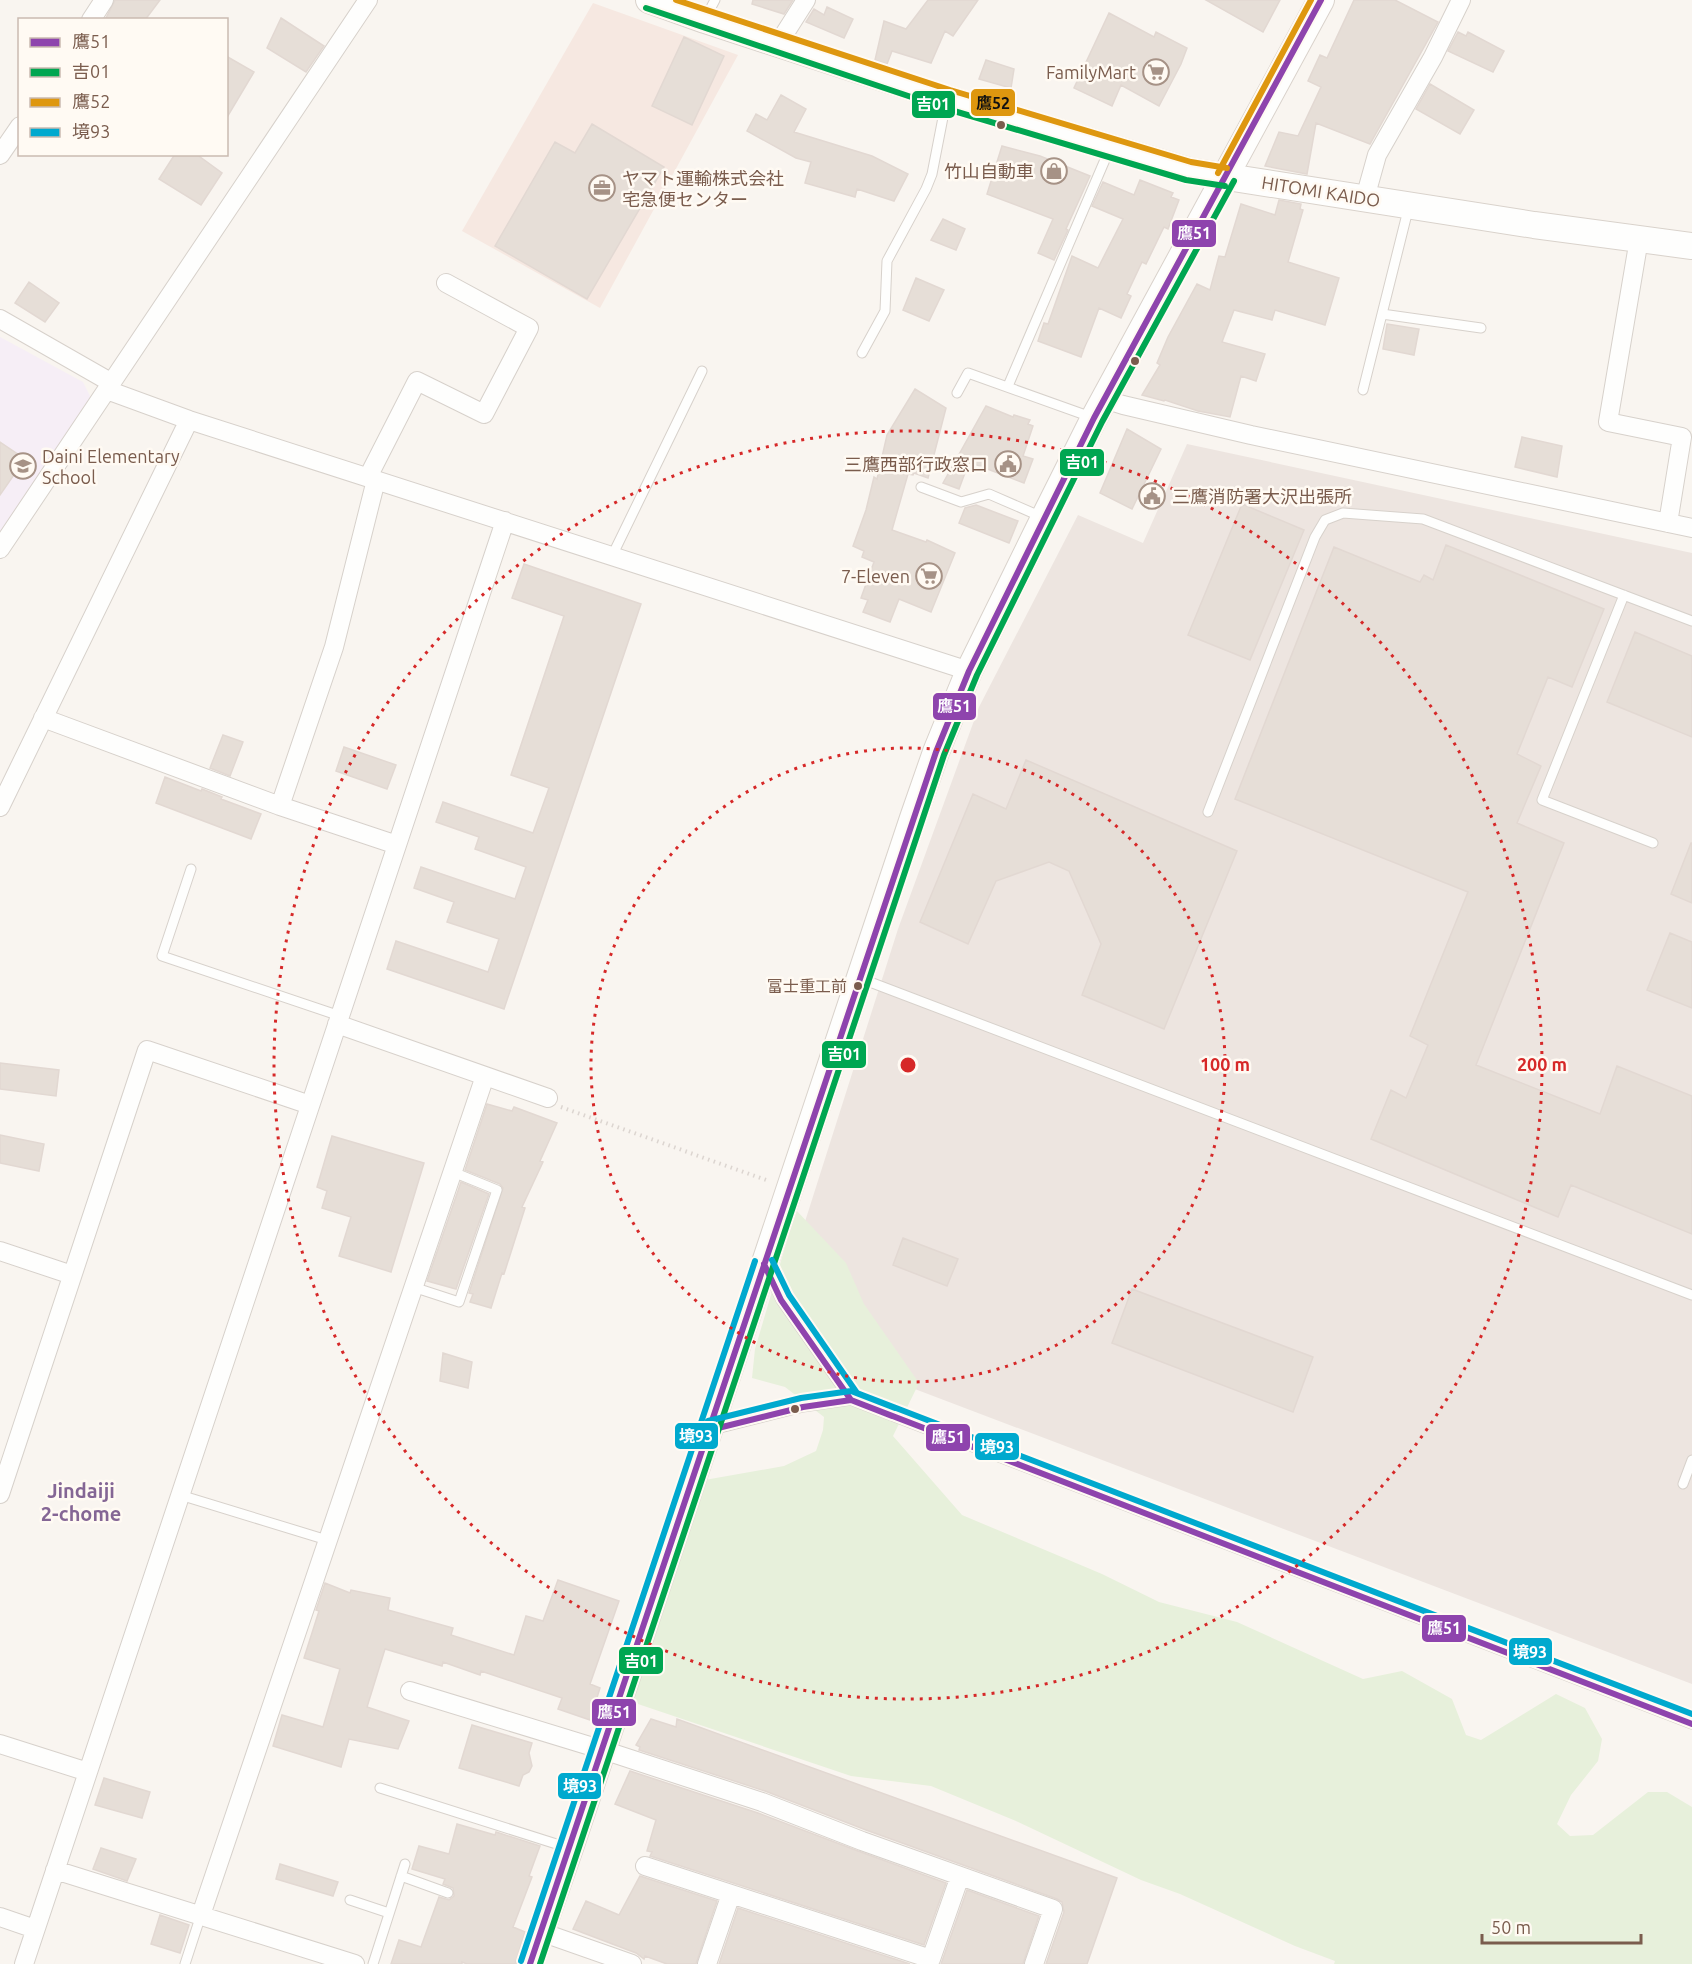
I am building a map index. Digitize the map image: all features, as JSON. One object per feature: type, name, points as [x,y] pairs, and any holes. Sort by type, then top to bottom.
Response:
[{"type":"main road","name":"HITOMI KAIDO","points":[[649,0],[710,10],[778,44],[947,99],[1189,171],[1534,225],[1692,246]]},
{"type":"main road","points":[[530,1964],[919,798],[969,671],[1099,408],[1321,0]]},
{"type":"street","points":[[92,18],[104,0]]},
{"type":"street","points":[[0,549],[369,0]]},
{"type":"street","points":[[778,44],[806,0]]},
{"type":"street","points":[[1365,198],[1377,155],[1433,57],[1461,0]]},
{"type":"street","points":[[0,154],[18,129]]},
{"type":"street","points":[[1639,239],[1608,422],[1682,437],[1668,523]]},
{"type":"street","points":[[280,806],[334,647],[372,478],[417,381],[484,414],[529,328],[446,283]]},
{"type":"street","points":[[0,319],[110,386],[189,420],[969,671]]},
{"type":"street","points":[[1099,408],[1123,405],[1251,435],[1692,528]]},
{"type":"street","points":[[0,807],[189,420]]},
{"type":"street","points":[[24,1964],[505,521]]},
{"type":"street","points":[[43,718],[280,806],[397,845]]},
{"type":"street","points":[[338,1020],[548,1098]]},
{"type":"street","points":[[0,1494],[147,1050],[310,1105]]},
{"type":"street","points":[[201,1916],[485,1076]]},
{"type":"street","points":[[0,1251],[72,1275]]},
{"type":"street","points":[[410,1691],[762,1802],[862,1841],[1053,1909],[1034,1964]]},
{"type":"street","points":[[0,1744],[88,1772]]},
{"type":"street","points":[[645,1866],[931,1959],[960,1876]]},
{"type":"street","points":[[55,1870],[355,1964]]},
{"type":"street","points":[[707,1964],[731,1894]]},
{"type":"street","points":[[0,1917],[35,1929]]},
{"type":"street","points":[[541,1932],[613,1961],[632,1964]]},
{"type":"lane","points":[[862,353],[885,311],[887,261],[932,174],[947,99]]},
{"type":"lane","points":[[1008,386],[1110,147]]},
{"type":"lane","points":[[1363,390],[1409,204]]},
{"type":"lane","points":[[1382,314],[1481,328]]},
{"type":"lane","points":[[612,556],[702,371]]},
{"type":"lane","points":[[957,393],[968,373],[1008,386],[1099,408]]},
{"type":"lane","points":[[921,487],[961,502],[989,494],[1044,518]]},
{"type":"lane","points":[[1208,812],[1315,537],[1325,520],[1343,513],[1423,519],[1692,621]]},
{"type":"lane","points":[[1624,595],[1542,800],[1653,843]]},
{"type":"lane","points":[[191,868],[162,956],[338,1020]]},
{"type":"lane","points":[[860,978],[1692,1295]]},
{"type":"lane","points":[[413,1287],[459,1302],[463,1291],[497,1190],[453,1172]]},
{"type":"lane","points":[[764,1264],[781,1299],[851,1400]]},
{"type":"lane","points":[[710,1430],[803,1407],[851,1400],[1692,1724]]},
{"type":"lane","points":[[1683,1484],[1692,1460]]},
{"type":"lane","points":[[180,1495],[327,1540]]},
{"type":"lane","points":[[380,1788],[570,1848]]},
{"type":"lane","points":[[373,1964],[405,1864]]},
{"type":"lane","points":[[401,1876],[448,1893]]},
{"type":"lane","points":[[350,1900],[389,1913]]},
{"type":"lane","points":[[185,1964],[201,1916]]},
{"type":"path","points":[[548,1098],[561,1107],[790,1188]]},
{"type":"shaded area","points":[[593,3],[738,55],[600,308],[462,231]]},
{"type":"shaded area","name":"Daini Elementary School","points":[[0,337],[83,382],[91,398],[0,533]]},
{"type":"shaded area","points":[[1187,444],[1692,553],[1692,1684],[828,1356],[782,1294],[898,929],[979,707],[1078,515],[1143,543]]},
{"type":"green space","points":[[796,1210],[846,1263],[864,1304],[919,1383],[893,1436],[962,1515],[1102,1574],[1159,1602],[1237,1622],[1363,1679],[1402,1671],[1452,1699],[1466,1735],[1481,1740],[1556,1694],[1585,1708],[1602,1739],[1598,1761],[1571,1795],[1557,1824],[1570,1836],[1593,1835],[1648,1792],[1667,1792],[1692,1807],[1692,1964],[1334,1964],[1335,1961],[1295,1946],[1180,1894],[1141,1880],[1016,1821],[931,1786],[851,1776],[632,1702],[699,1481],[784,1466],[816,1451],[823,1430],[824,1417],[785,1387],[752,1378],[755,1349]]},
{"type":"building","points":[[115,0],[160,0],[146,18],[106,18]]},
{"type":"building","points":[[753,0],[793,0],[784,14],[752,4]]},
{"type":"building","points":[[928,0],[978,0],[953,36],[945,31],[931,63],[892,51],[887,64],[875,60],[884,21],[906,29]]},
{"type":"building","points":[[1206,0],[1280,0],[1263,32]]},
{"type":"building","points":[[1354,0],[1395,0],[1438,22],[1370,144],[1316,123],[1307,174],[1265,166],[1279,132],[1298,136],[1321,87],[1308,81],[1320,55],[1327,58]]},
{"type":"building","points":[[827,7],[853,19],[844,38],[806,22],[814,9],[824,15]]},
{"type":"building","points":[[1109,13],[1154,37],[1156,32],[1187,48],[1159,106],[1121,85],[1112,106],[1074,88]]},
{"type":"building","points":[[281,18],[324,46],[306,72],[267,48]]},
{"type":"building","points":[[1458,32],[1466,36],[1468,32],[1504,51],[1493,72],[1448,51]]},
{"type":"building","points":[[684,37],[724,56],[692,125],[652,106]]},
{"type":"building","points":[[228,57],[254,72],[228,116]]},
{"type":"building","points":[[986,60],[1014,69],[1011,88],[979,79]]},
{"type":"building","points":[[1430,84],[1474,110],[1460,134],[1416,109]]},
{"type":"building","points":[[781,95],[806,109],[794,132],[872,156],[908,174],[894,201],[857,189],[855,197],[805,183],[811,162],[796,158],[747,131],[756,114],[767,120]]},
{"type":"building","points":[[592,124],[664,167],[587,299],[495,246],[555,142],[575,153]]},
{"type":"building","points":[[1002,146],[1040,156],[1090,176],[1054,260],[1038,253],[1053,219],[987,194]]},
{"type":"building","points":[[174,156],[199,156],[222,173],[201,205],[159,179]]},
{"type":"building","points":[[1140,180],[1173,193],[1171,197],[1179,200],[1168,229],[1164,227],[1146,264],[1142,262],[1127,294],[1131,296],[1121,318],[1099,308],[1081,357],[1038,341],[1044,323],[1048,324],[1072,256],[1098,268],[1123,219],[1092,206],[1103,182],[1134,195]]},
{"type":"building","points":[[1279,200],[1301,204],[1300,209],[1303,210],[1288,262],[1339,278],[1325,325],[1275,310],[1272,320],[1234,310],[1222,342],[1265,354],[1256,381],[1241,376],[1230,417],[1198,411],[1142,395],[1160,365],[1157,363],[1168,337],[1197,284],[1210,290],[1219,256],[1225,257],[1241,204],[1275,215]]},
{"type":"building","points":[[943,219],[965,229],[956,250],[931,240]]},
{"type":"building","points":[[916,278],[944,290],[929,321],[903,310]]},
{"type":"building","points":[[29,282],[59,303],[45,322],[15,303]]},
{"type":"building","points":[[1387,324],[1419,329],[1414,355],[1383,349]]},
{"type":"building","points":[[915,389],[946,408],[928,478],[914,473],[913,475],[908,474],[892,530],[926,542],[927,540],[955,553],[931,612],[899,599],[890,622],[863,612],[868,600],[861,598],[874,562],[862,557],[864,551],[853,546],[866,510],[874,477],[877,479],[887,435]]},
{"type":"building","points":[[986,406],[1013,417],[1014,415],[1030,420],[1028,424],[1033,426],[1023,456],[1033,459],[1024,483],[969,462],[959,489],[943,483]]},
{"type":"building","points":[[1127,429],[1161,449],[1132,509],[1100,493]]},
{"type":"building","points":[[1522,437],[1562,446],[1557,477],[1515,467]]},
{"type":"building","points":[[0,442],[25,459],[0,495]]},
{"type":"building","points":[[1242,504],[1304,530],[1250,660],[1188,635]]},
{"type":"building","points":[[976,505],[1018,521],[1009,543],[959,523],[965,508]]},
{"type":"building","points":[[1446,545],[1604,609],[1572,687],[1548,677],[1517,754],[1541,766],[1517,823],[1564,843],[1476,1065],[1600,1114],[1617,1066],[1692,1096],[1692,1234],[1571,1185],[1558,1217],[1371,1139],[1391,1090],[1406,1098],[1428,1045],[1410,1036],[1468,892],[1235,799],[1334,547],[1420,582],[1424,575],[1433,580]]},
{"type":"building","points":[[524,564],[641,604],[504,1009],[387,969],[396,941],[488,972],[499,939],[447,922],[454,902],[414,888],[421,867],[515,899],[526,867],[475,849],[479,837],[436,822],[443,802],[533,833],[549,788],[511,775],[564,616],[512,598]]},
{"type":"building","points":[[1635,632],[1692,656],[1692,737],[1607,702]]},
{"type":"building","points":[[223,735],[243,742],[230,776],[210,768]]},
{"type":"building","points":[[344,747],[396,765],[387,789],[336,771]]},
{"type":"building","points":[[1026,760],[1237,851],[1164,1029],[1082,995],[1101,944],[1069,871],[1049,862],[996,881],[968,944],[920,922],[973,794],[1006,809]]},
{"type":"building","points":[[165,777],[201,791],[202,789],[261,814],[251,839],[156,803]]},
{"type":"building","points":[[1692,843],[1692,903],[1671,894]]},
{"type":"building","points":[[1670,933],[1692,942],[1692,1008],[1647,990]]},
{"type":"building","points":[[0,1063],[59,1070],[56,1096],[0,1089]]},
{"type":"building","points":[[487,1104],[512,1111],[514,1107],[557,1123],[540,1161],[543,1162],[522,1207],[525,1208],[491,1308],[470,1302],[473,1294],[469,1293],[503,1188],[500,1184],[465,1170]]},
{"type":"building","points":[[0,1135],[44,1144],[39,1171],[0,1163]]},
{"type":"building","points":[[332,1136],[424,1163],[391,1272],[339,1256],[351,1217],[322,1208],[327,1191],[317,1187]]},
{"type":"building","points":[[461,1182],[489,1194],[456,1289],[427,1281]]},
{"type":"building","points":[[903,1238],[958,1259],[947,1286],[893,1265]]},
{"type":"building","points":[[1132,1289],[1313,1357],[1293,1412],[1112,1343]]},
{"type":"building","points":[[443,1353],[472,1362],[468,1388],[440,1381]]},
{"type":"building","points":[[558,1580],[619,1601],[590,1684],[600,1688],[590,1720],[558,1709],[562,1698],[481,1671],[480,1675],[443,1662],[442,1666],[385,1649],[367,1707],[409,1721],[398,1749],[349,1739],[341,1767],[273,1746],[282,1715],[323,1727],[340,1669],[304,1658],[325,1583],[350,1593],[351,1590],[390,1598],[388,1610],[453,1628],[451,1635],[514,1655],[526,1616],[543,1621]]},
{"type":"building","points":[[651,1719],[676,1727],[677,1719],[1117,1878],[1087,1964],[1046,1964],[1064,1912],[1062,1902],[1057,1899],[765,1791],[639,1750],[640,1747],[636,1745]]},
{"type":"building","points":[[472,1725],[532,1743],[529,1753],[532,1766],[529,1772],[523,1775],[519,1786],[459,1768]]},
{"type":"building","points":[[630,1771],[758,1813],[946,1883],[924,1945],[650,1856],[652,1852],[647,1851],[656,1820],[615,1804]]},
{"type":"building","points":[[104,1778],[150,1792],[142,1818],[95,1805]]},
{"type":"building","points":[[457,1824],[495,1835],[496,1832],[540,1846],[529,1876],[532,1877],[513,1927],[525,1932],[515,1964],[467,1964],[462,1962],[462,1964],[391,1964],[399,1940],[421,1947],[439,1897],[449,1900],[454,1896],[453,1888],[443,1884],[445,1879],[412,1869],[419,1846],[449,1854]]},
{"type":"building","points":[[101,1848],[136,1859],[127,1881],[93,1869]]},
{"type":"building","points":[[280,1864],[338,1882],[333,1896],[276,1879]]},
{"type":"building","points":[[640,1876],[717,1901],[696,1964],[667,1964],[645,1956],[644,1959],[636,1953],[573,1929],[586,1901],[619,1915]]},
{"type":"building","points":[[967,1890],[1039,1916],[1023,1964],[941,1964]]},
{"type":"building","points":[[738,1908],[910,1964],[719,1964]]},
{"type":"building","points":[[160,1915],[189,1925],[180,1953],[151,1944]]},
{"type":"transit line","name":"鷹52","points":[[676,0],[950,90],[1191,162],[1227,168]]},
{"type":"transit line","name":"鷹52","points":[[1218,173],[1311,0]]},
{"type":"transit line","name":"鷹51","points":[[530,1964],[936,752],[969,671],[1094,418],[1321,0]]},
{"type":"transit line","name":"吉01","points":[[646,8],[944,108],[1186,180],[1225,186]]},
{"type":"transit line","name":"吉01","points":[[540,1964],[944,755],[977,675],[1102,422],[1234,181]]},
{"type":"transit line","name":"境93","points":[[772,1260],[789,1295],[857,1393],[1692,1714]]},
{"type":"transit line","name":"境93","points":[[521,1961],[755,1261]]},
{"type":"transit line","name":"鷹51","points":[[764,1264],[781,1300],[851,1400],[1692,1724]]},
{"type":"transit line","name":"境93","points":[[708,1421],[801,1398],[851,1391],[895,1408]]},
{"type":"transit line","name":"鷹51","points":[[710,1430],[803,1407],[851,1400],[892,1416]]},
{"type":"place","name":"FamilyMart","points":[[1156,72]]},
{"type":"place","name":"竹山自動車","points":[[1054,171]]},
{"type":"place","name":"ヤマト運輸株式会社 宅急便センター","points":[[602,188]]},
{"type":"place","name":"三鷹西部行政窓口","points":[[1008,464]]},
{"type":"place","name":"Daini Elementary School","points":[[23,466]]},
{"type":"place","name":"三鷹消防署大沢出張所","points":[[1152,496]]},
{"type":"place","name":"7-Eleven","points":[[929,576]]},
{"type":"place","name":"富士重工前","points":[[858,986]]},
{"type":"district","name":"Jindaiji 2-chome","points":[[81,1502]]}]
